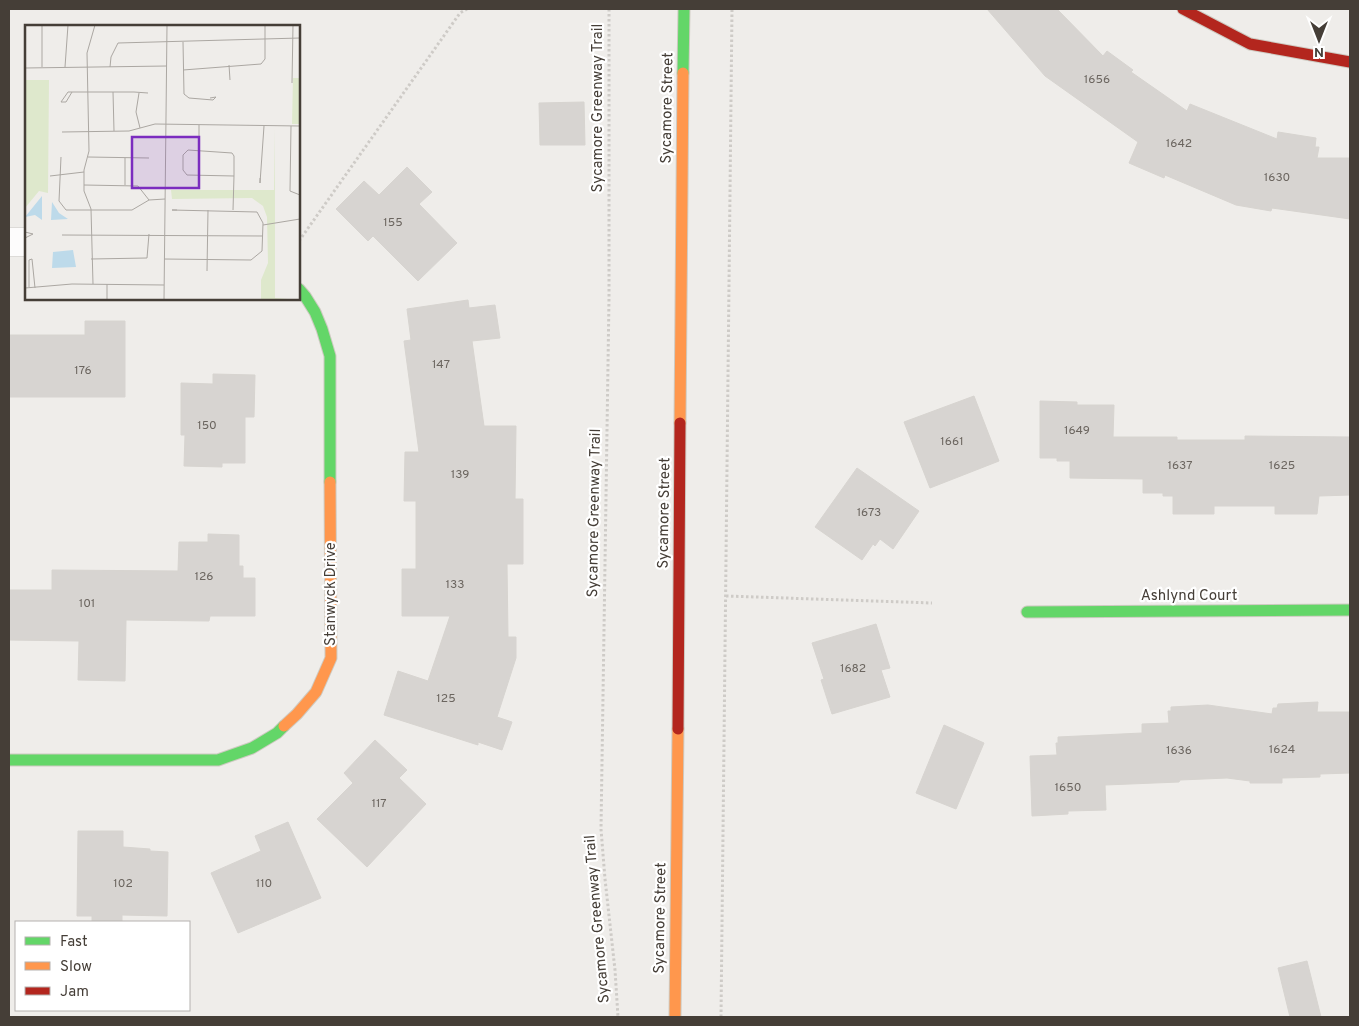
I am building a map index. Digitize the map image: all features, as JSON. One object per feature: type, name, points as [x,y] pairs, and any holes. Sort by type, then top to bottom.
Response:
[{"type":"street","name":"Sycamore Street","points":[[675,1017],[684,9]]},
{"type":"street","points":[[1182,9],[1250,44],[1350,62]]},
{"type":"street","points":[[9,242],[25,242]]},
{"type":"street","name":"Stanwyck Drive","points":[[9,760],[218,760],[252,748],[277,733],[316,692],[331,658],[330,356],[320,321],[300,290]]},
{"type":"street","name":"Ashlynd Court","points":[[1027,612],[1350,610]]},
{"type":"path","points":[[300,239],[460,13],[467,9]]},
{"type":"path","name":"Sycamore Greenway Trail","points":[[609,9],[609,298],[601,829],[618,1017]]},
{"type":"path","points":[[721,1017],[732,9]]},
{"type":"path","points":[[726,596],[932,603]]},
{"type":"building","points":[[987,9],[1057,9],[1103,56],[1107,51],[1133,70],[1131,72],[1187,111],[1190,104],[1277,139],[1278,132],[1316,138],[1315,147],[1319,147],[1317,158],[1350,158],[1350,219],[1272,208],[1271,211],[1236,205],[1165,175],[1164,178],[1129,163],[1138,142],[1045,76]]},
{"type":"building","points":[[584,102],[585,145],[540,145],[539,103]]},
{"type":"building","points":[[407,167],[432,192],[419,204],[457,243],[418,281],[373,236],[368,241],[336,209],[364,181],[379,195]]},
{"type":"building","points":[[468,300],[469,308],[495,305],[500,338],[472,341],[484,426],[516,426],[515,499],[523,499],[523,564],[507,564],[508,637],[516,637],[516,658],[497,717],[512,722],[502,750],[478,742],[478,745],[384,715],[398,671],[428,681],[450,616],[402,616],[402,569],[416,569],[416,501],[404,501],[405,452],[419,452],[404,341],[411,340],[407,309]]},
{"type":"building","points":[[85,321],[125,321],[125,397],[9,397],[9,335],[85,335]]},
{"type":"building","points":[[213,374],[255,375],[254,417],[245,417],[245,463],[222,463],[222,467],[184,466],[185,435],[181,435],[181,383],[213,384]]},
{"type":"building","points":[[974,396],[999,461],[930,488],[904,422]]},
{"type":"building","points":[[1040,401],[1077,402],[1077,405],[1114,405],[1113,437],[1177,437],[1177,440],[1245,440],[1245,436],[1350,437],[1350,495],[1319,496],[1317,514],[1275,514],[1275,506],[1214,506],[1214,514],[1173,514],[1173,496],[1163,496],[1163,493],[1143,493],[1143,479],[1070,478],[1070,461],[1057,461],[1057,458],[1040,458]]},
{"type":"building","points":[[857,468],[919,511],[893,549],[880,539],[875,546],[873,544],[862,560],[815,527]]},
{"type":"building","points":[[208,534],[239,535],[239,566],[243,566],[243,578],[255,578],[255,616],[210,616],[209,621],[126,620],[125,681],[78,680],[79,641],[9,640],[9,590],[52,590],[52,570],[178,571],[179,542],[208,542]]},
{"type":"building","points":[[876,624],[890,668],[881,670],[890,697],[832,714],[821,680],[824,679],[812,643]]},
{"type":"building","points":[[1318,702],[1317,712],[1350,712],[1350,773],[1320,774],[1320,777],[1282,778],[1282,783],[1250,783],[1250,781],[1227,778],[1105,785],[1106,810],[1068,811],[1068,814],[1032,816],[1030,756],[1057,755],[1056,743],[1058,743],[1058,737],[1142,733],[1142,724],[1169,723],[1168,711],[1171,711],[1171,707],[1208,705],[1272,714],[1273,708],[1277,708],[1278,704]]},
{"type":"building","points":[[944,725],[984,743],[956,809],[916,793]]},
{"type":"building","points":[[375,740],[407,770],[399,778],[426,804],[367,867],[317,819],[353,783],[344,773]]},
{"type":"building","points":[[288,822],[321,898],[238,933],[211,873],[261,851],[255,836]]},
{"type":"building","points":[[78,831],[123,831],[123,847],[168,852],[167,916],[122,915],[122,921],[92,921],[92,916],[77,916]]},
{"type":"building","points":[[1307,961],[1321,1017],[1290,1017],[1278,968]]},
{"type":"traffic: fast","points":[[683,73],[684,9]]},
{"type":"traffic: fast","points":[[300,290],[315,312],[330,356],[330,482]]},
{"type":"traffic: fast","points":[[1027,612],[1350,610]]},
{"type":"traffic: fast","points":[[9,760],[218,760],[252,748],[277,733],[284,726]]},
{"type":"traffic: slow","points":[[680,423],[683,73]]},
{"type":"traffic: slow","points":[[284,726],[316,692],[331,658],[330,482]]},
{"type":"traffic: slow","points":[[675,1017],[678,729]]},
{"type":"traffic: jam","points":[[1183,9],[1250,44],[1350,62]]},
{"type":"traffic: jam","points":[[678,729],[680,423]]}]
